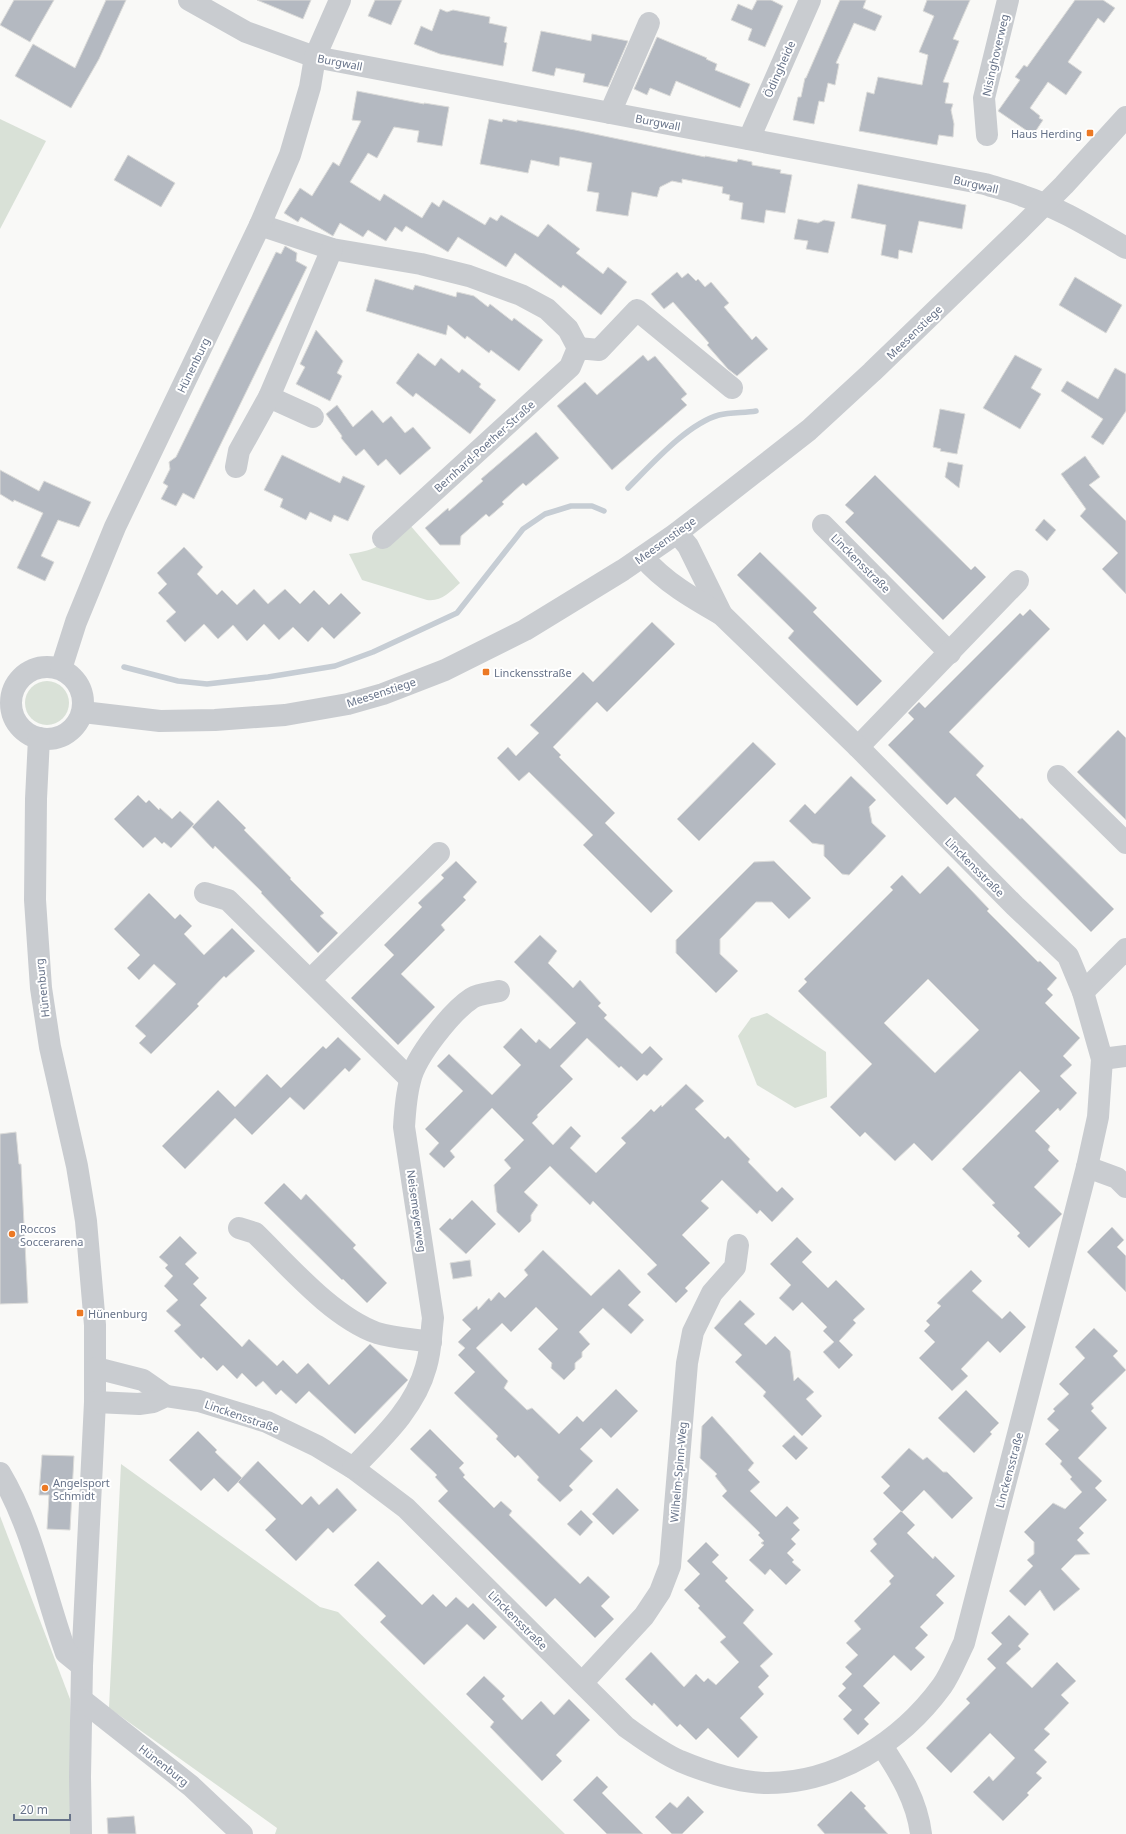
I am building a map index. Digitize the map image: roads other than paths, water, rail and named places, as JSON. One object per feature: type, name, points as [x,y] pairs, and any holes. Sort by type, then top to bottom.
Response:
[{"type":"street","name":"Burgwall","points":[[189,0],[246,32],[314,57],[985,184],[1024,196],[1045,205],[1082,223],[1126,248]]},
{"type":"street","name":"Hünenburg","points":[[61,669],[76,622],[115,527],[260,224],[290,155],[310,87],[314,57],[340,0]]},
{"type":"street","name":"Ödingheide","points":[[749,139],[810,0]]},
{"type":"street","name":"Nisinghoverweg","points":[[986,135],[984,98],[1008,0]]},
{"type":"street","points":[[610,113],[649,23]]},
{"type":"street","name":"Meesenstiege","points":[[82,712],[160,721],[215,720],[285,715],[348,704],[383,694],[458,664],[531,626],[643,557],[677,533],[809,430],[872,372],[1045,205],[1126,117]]},
{"type":"street","points":[[260,224],[332,249],[421,264],[469,276],[521,295],[547,309],[568,329],[578,348],[599,350],[637,310],[732,388]]},
{"type":"street","points":[[236,467],[239,451],[269,397],[332,249]]},
{"type":"street","name":"Bernhard-Poether-Straße","points":[[383,538],[570,367],[578,348]]},
{"type":"street","points":[[269,397],[313,417]]},
{"type":"street","name":"Linckensstraße","points":[[823,525],[950,653]]},
{"type":"street","name":"Linckensstraße","points":[[677,533],[688,546],[722,615]]},
{"type":"street","name":"Linckensstraße","points":[[96,1368],[143,1380],[166,1396],[199,1401],[267,1422],[317,1446],[353,1468],[406,1508],[626,1727],[656,1748],[699,1768],[741,1780],[764,1783],[802,1779],[844,1766],[865,1757],[882,1746],[913,1719],[942,1685],[964,1643],[1087,1167],[1098,1116],[1102,1059],[1083,992],[1068,956],[1014,906],[858,747],[722,615],[697,601],[654,570],[643,557]]},
{"type":"street","points":[[858,747],[1018,581]]},
{"type":"street","points":[[50,667],[61,669],[72,676],[80,687],[83,699],[82,712],[78,722],[66,734],[50,739],[30,735],[22,729],[6,702],[19,681],[27,673],[38,668],[50,667]]},
{"type":"street","name":"Hünenburg","points":[[39,738],[36,799],[35,900],[41,988],[50,1047],[77,1166],[86,1221],[93,1296],[96,1368],[82,1666],[80,1777],[81,1834]]},
{"type":"street","points":[[1058,776],[1126,843]]},
{"type":"street","points":[[310,980],[439,853]]},
{"type":"street","points":[[205,893],[228,900],[410,1079]]},
{"type":"street","points":[[1083,992],[1126,949]]},
{"type":"street","name":"Neisemeyerweg","points":[[353,1468],[388,1432],[412,1402],[426,1367],[431,1342],[433,1318],[404,1127],[410,1079],[428,1045],[451,1018],[473,998],[499,991]]},
{"type":"street","points":[[1102,1059],[1126,1056]]},
{"type":"street","points":[[1087,1167],[1117,1178],[1126,1187]]},
{"type":"street","points":[[240,1228],[255,1233],[333,1308],[355,1323],[378,1333],[431,1342]]},
{"type":"street","name":"Wilhelm-Spinn-Weg","points":[[582,1683],[644,1616],[660,1592],[670,1566],[687,1363],[693,1332],[712,1293],[735,1268],[738,1245]]},
{"type":"street","name":"Linckensstraße","points":[[95,1402],[139,1404],[153,1402],[166,1396]]},
{"type":"street","points":[[0,1472],[13,1495],[28,1531],[66,1652],[82,1666]]},
{"type":"street","name":"Hünenburg","points":[[82,1700],[191,1786],[242,1834]]},
{"type":"street","points":[[882,1746],[899,1771],[914,1802],[921,1834]]},
{"type":"waterway","points":[[628,488],[670,446],[695,427],[719,415],[756,411]]},
{"type":"waterway","points":[[124,667],[178,681],[207,684],[268,677],[335,666],[373,652],[457,613],[523,529],[545,514],[571,506],[592,506],[604,511]]},
{"type":"place","name":"Haus Herding","points":[[1090,133]]},
{"type":"place","name":"Linckensstraße","points":[[486,672]]},
{"type":"place","name":"Roccos Soccerarena","points":[[12,1234]]},
{"type":"place","name":"Hünenburg","points":[[80,1313]]},
{"type":"place","name":"Angelsport Schmidt","points":[[45,1488]]}]
